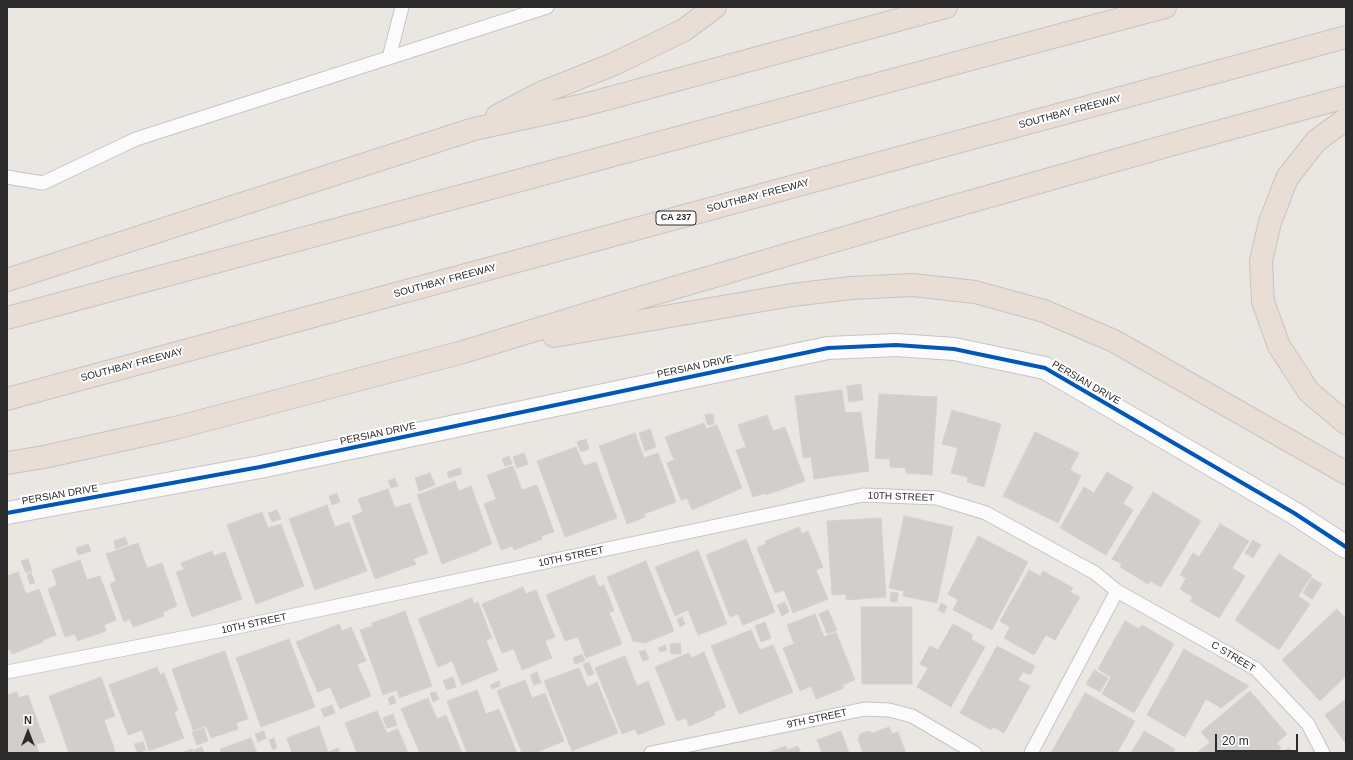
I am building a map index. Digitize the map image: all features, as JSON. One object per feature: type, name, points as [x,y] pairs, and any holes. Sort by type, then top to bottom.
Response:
[{"type":"highway","points":[[474,128],[541,93],[614,64],[684,30],[715,7]]},
{"type":"highway","points":[[7,280],[474,128],[584,105],[946,7]]},
{"type":"highway","points":[[7,318],[1165,7]]},
{"type":"highway","name":"SOUTHBAY FREEWAY","points":[[7,399],[1346,37]]},
{"type":"highway","points":[[7,463],[44,457],[175,428],[462,352],[909,219],[1346,97]]},
{"type":"highway","points":[[1346,119],[1316,141],[1288,178],[1270,222],[1261,261],[1263,302],[1279,346],[1309,392],[1346,423]]},
{"type":"highway","points":[[462,352],[792,295],[851,288],[913,285],[975,292],[1044,311],[1114,341],[1346,472]]},
{"type":"street","name":"PERSIAN DRIVE","points":[[7,513],[260,467],[828,348],[896,344],[954,349],[1045,368],[1294,513],[1346,547]]},
{"type":"lane","points":[[389,58],[402,7]]},
{"type":"lane","points":[[7,177],[44,183],[136,139],[547,7]]},
{"type":"lane","name":"10TH STREET","points":[[7,672],[235,628],[863,495],[937,498],[986,513],[1095,573],[1117,591]]},
{"type":"lane","points":[[1031,753],[1117,591]]},
{"type":"lane","name":"C STREET","points":[[1117,591],[1256,670],[1308,724],[1323,753]]},
{"type":"lane","name":"9TH STREET","points":[[651,753],[865,709],[889,710],[912,716],[975,753]]},
{"type":"building","points":[[861,384],[863,400],[849,402],[847,386]]},
{"type":"building","points":[[842,390],[845,413],[861,412],[869,471],[814,479],[811,457],[803,458],[795,396]]},
{"type":"building","points":[[879,394],[937,397],[932,475],[906,473],[906,468],[890,467],[890,459],[875,458]]},
{"type":"building","points":[[952,410],[1001,424],[984,487],[967,482],[968,477],[951,473],[958,448],[942,444]]},
{"type":"building","points":[[713,414],[714,424],[707,425],[705,415]]},
{"type":"building","points":[[767,415],[773,431],[785,427],[805,481],[766,495],[765,493],[753,497],[736,450],[746,447],[738,425]]},
{"type":"building","points":[[704,423],[706,429],[717,425],[742,488],[692,510],[687,498],[681,500],[667,463],[674,460],[665,437]]},
{"type":"building","points":[[650,429],[656,447],[645,451],[639,433]]},
{"type":"building","points":[[1035,432],[1079,453],[1070,470],[1081,476],[1058,523],[1003,496]]},
{"type":"building","points":[[635,433],[644,458],[658,453],[676,502],[644,514],[645,517],[627,524],[599,446]]},
{"type":"building","points":[[586,439],[589,449],[581,452],[577,442]]},
{"type":"building","points":[[576,447],[584,466],[596,462],[617,518],[565,537],[537,461]]},
{"type":"building","points":[[524,453],[528,464],[517,468],[513,457]]},
{"type":"building","points":[[509,456],[512,464],[505,466],[502,459]]},
{"type":"building","points":[[513,466],[522,490],[537,485],[554,532],[541,536],[542,539],[514,550],[512,546],[501,550],[484,504],[496,499],[487,475]]},
{"type":"building","points":[[460,468],[462,474],[449,478],[447,472]]},
{"type":"building","points":[[1107,472],[1133,487],[1123,504],[1133,510],[1106,555],[1060,528],[1084,487],[1094,493]]},
{"type":"building","points":[[430,473],[435,485],[419,491],[415,478]]},
{"type":"building","points":[[395,478],[398,486],[391,488],[388,481]]},
{"type":"building","points":[[455,481],[459,491],[471,486],[492,544],[442,564],[417,495]]},
{"type":"building","points":[[388,489],[395,508],[410,503],[428,553],[413,559],[416,564],[375,579],[352,516],[363,512],[358,499]]},
{"type":"building","points":[[1153,492],[1201,521],[1161,587],[1150,581],[1148,584],[1120,567],[1122,564],[1112,559]]},
{"type":"building","points":[[337,493],[340,502],[332,505],[329,496]]},
{"type":"building","points":[[327,505],[335,527],[349,522],[367,571],[315,590],[289,519]]},
{"type":"building","points":[[277,510],[281,519],[272,522],[268,513]]},
{"type":"building","points":[[262,512],[268,528],[281,524],[304,586],[256,604],[227,525]]},
{"type":"building","points":[[904,516],[953,527],[937,603],[903,596],[904,591],[889,588]]},
{"type":"building","points":[[881,518],[886,597],[846,600],[846,594],[832,595],[827,521]]},
{"type":"building","points":[[1220,524],[1249,541],[1232,568],[1245,576],[1219,618],[1190,601],[1193,597],[1180,589],[1186,578],[1180,575],[1193,553],[1199,557]]},
{"type":"building","points":[[799,527],[802,534],[808,531],[823,567],[816,570],[828,599],[793,613],[784,590],[775,593],[757,548],[766,544],[765,541]]},
{"type":"building","points":[[978,536],[1028,562],[992,630],[953,610],[958,600],[948,594]]},
{"type":"building","points":[[125,537],[128,544],[116,549],[114,541]]},
{"type":"building","points":[[746,539],[775,612],[743,625],[738,614],[730,617],[706,555]]},
{"type":"building","points":[[1253,540],[1261,545],[1253,558],[1245,553]]},
{"type":"building","points":[[138,543],[147,568],[162,563],[177,606],[163,612],[164,616],[133,627],[130,619],[124,622],[110,584],[116,581],[106,554]]},
{"type":"building","points":[[88,544],[91,551],[78,555],[76,548]]},
{"type":"building","points":[[698,550],[727,624],[698,635],[688,610],[675,616],[655,567]]},
{"type":"building","points":[[212,551],[214,556],[225,552],[242,599],[192,617],[176,572],[184,569],[181,563]]},
{"type":"building","points":[[1279,554],[1312,575],[1298,596],[1310,604],[1279,650],[1235,620]]},
{"type":"building","points":[[28,559],[32,571],[26,573],[21,561]]},
{"type":"building","points":[[80,560],[87,580],[100,576],[116,620],[104,625],[106,631],[78,641],[75,634],[65,637],[48,589],[57,585],[52,570]]},
{"type":"building","points":[[646,561],[674,631],[645,643],[633,641],[607,577]]},
{"type":"building","points":[[1029,570],[1040,576],[1043,571],[1073,588],[1070,592],[1080,597],[1055,640],[1046,635],[1034,655],[1004,638],[1010,627],[1000,621]]},
{"type":"building","points":[[18,572],[26,594],[39,589],[56,635],[43,640],[43,642],[12,654],[10,649],[7,650],[7,576]]},
{"type":"building","points":[[31,573],[35,583],[30,584],[27,575]]},
{"type":"building","points":[[594,575],[599,587],[604,585],[614,611],[609,612],[622,644],[586,658],[578,637],[565,641],[546,595]]},
{"type":"building","points":[[1312,578],[1322,584],[1312,599],[1303,593]]},
{"type":"building","points":[[523,587],[526,594],[536,590],[555,637],[545,641],[552,658],[522,670],[514,649],[502,653],[482,604]]},
{"type":"building","points":[[891,592],[898,593],[897,602],[890,601]]},
{"type":"building","points":[[472,598],[474,604],[478,602],[492,638],[486,640],[498,670],[462,685],[452,661],[438,667],[418,619]]},
{"type":"building","points":[[785,602],[789,612],[782,616],[777,605]]},
{"type":"building","points":[[941,603],[947,606],[944,613],[938,610]]},
{"type":"building","points":[[861,607],[912,607],[912,684],[862,684]]},
{"type":"building","points":[[1337,609],[1346,619],[1346,676],[1320,701],[1282,660]]},
{"type":"building","points":[[828,610],[837,630],[827,634],[819,614]]},
{"type":"building","points":[[405,611],[432,686],[399,698],[397,690],[383,695],[360,630],[373,626],[372,623]]},
{"type":"building","points":[[815,614],[824,637],[836,632],[855,680],[842,685],[844,688],[816,699],[811,686],[800,691],[783,648],[794,644],[787,625]]},
{"type":"building","points":[[682,617],[685,624],[680,627],[677,619]]},
{"type":"building","points":[[1125,621],[1139,629],[1142,625],[1174,644],[1134,713],[1102,694],[1111,677],[1098,669]]},
{"type":"building","points":[[765,622],[771,638],[761,642],[755,626]]},
{"type":"building","points":[[339,624],[342,631],[351,627],[366,661],[357,664],[371,696],[340,709],[330,687],[318,692],[296,642]]},
{"type":"building","points":[[953,624],[973,635],[971,639],[985,647],[951,707],[917,687],[928,668],[920,664],[930,646],[938,650]]},
{"type":"building","points":[[751,630],[760,650],[773,645],[793,692],[739,714],[711,646]]},
{"type":"building","points":[[289,639],[315,707],[261,727],[236,658]]},
{"type":"building","points":[[680,643],[681,654],[671,654],[670,644]]},
{"type":"building","points":[[665,645],[667,650],[660,652],[658,648]]},
{"type":"building","points":[[997,646],[1035,666],[1030,675],[1023,672],[1018,680],[1030,686],[1004,733],[993,727],[991,730],[960,713]]},
{"type":"building","points":[[1184,649],[1249,686],[1221,708],[1206,699],[1185,737],[1147,715]]},
{"type":"building","points":[[645,650],[649,659],[643,661],[639,652]]},
{"type":"building","points":[[225,651],[248,719],[236,723],[238,729],[211,738],[206,726],[193,730],[172,669]]},
{"type":"building","points":[[704,652],[726,707],[714,712],[715,715],[689,726],[686,718],[677,721],[655,667],[689,653],[692,658]]},
{"type":"building","points":[[582,654],[585,661],[575,664],[573,658]]},
{"type":"building","points":[[625,656],[637,686],[648,681],[665,724],[638,735],[635,729],[622,734],[595,668]]},
{"type":"building","points":[[589,662],[594,674],[588,676],[583,664]]},
{"type":"building","points":[[157,667],[160,675],[164,673],[178,710],[174,712],[184,738],[149,751],[142,730],[128,735],[109,685]]},
{"type":"building","points":[[579,668],[587,687],[597,682],[618,733],[572,751],[544,681]]},
{"type":"building","points":[[1094,670],[1108,678],[1100,692],[1086,684]]},
{"type":"building","points":[[537,672],[541,683],[534,685],[530,675]]},
{"type":"building","points":[[101,677],[115,716],[104,720],[115,751],[111,753],[84,753],[83,751],[69,753],[49,696]]},
{"type":"building","points":[[453,677],[456,687],[447,690],[443,681]]},
{"type":"building","points":[[525,680],[532,698],[545,693],[564,741],[535,753],[522,753],[497,691]]},
{"type":"building","points":[[499,681],[500,686],[492,689],[490,685]]},
{"type":"building","points":[[477,690],[486,714],[499,709],[517,753],[467,753],[447,701]]},
{"type":"building","points":[[1250,691],[1287,734],[1277,743],[1281,748],[1274,753],[1197,753],[1210,742],[1201,732]]},
{"type":"building","points":[[17,692],[19,698],[28,695],[45,742],[36,744],[39,753],[7,753],[7,695]]},
{"type":"building","points":[[436,692],[439,699],[433,702],[430,693]]},
{"type":"building","points":[[1085,693],[1135,721],[1117,753],[1051,753]]},
{"type":"building","points":[[394,696],[396,703],[390,705],[388,698]]},
{"type":"building","points":[[428,698],[437,719],[446,715],[462,753],[420,753],[401,709]]},
{"type":"building","points":[[1346,699],[1346,744],[1325,715]]},
{"type":"building","points":[[332,705],[335,713],[324,717],[321,709]]},
{"type":"building","points":[[377,711],[387,733],[398,729],[408,753],[357,753],[345,723]]},
{"type":"building","points":[[393,714],[397,725],[387,728],[383,718]]},
{"type":"building","points":[[319,726],[328,752],[338,748],[340,753],[292,753],[287,738]]},
{"type":"building","points":[[889,727],[892,734],[898,732],[906,753],[863,753],[858,739],[860,734],[868,731],[873,733]]},
{"type":"building","points":[[204,728],[208,741],[197,745],[192,732]]},
{"type":"building","points":[[264,731],[266,738],[258,742],[255,734]]},
{"type":"building","points":[[841,731],[849,753],[822,753],[817,740]]},
{"type":"building","points":[[1144,731],[1175,749],[1173,753],[1131,753]]},
{"type":"building","points":[[251,738],[257,753],[222,753],[220,749]]},
{"type":"building","points":[[274,738],[277,748],[273,750],[269,740]]},
{"type":"building","points":[[143,742],[146,750],[138,753],[134,744]]},
{"type":"building","points":[[786,746],[787,750],[798,746],[801,753],[766,753]]},
{"type":"building","points":[[202,747],[204,753],[195,753],[194,750]]},
{"type":"building","points":[[1289,748],[1293,753],[1282,753]]},
{"type":"building","points":[[192,749],[193,753],[181,753]]},
{"type":"cycle path","points":[[7,513],[260,467],[828,348],[896,345],[954,349],[1045,368],[1294,513],[1346,547]]}]
